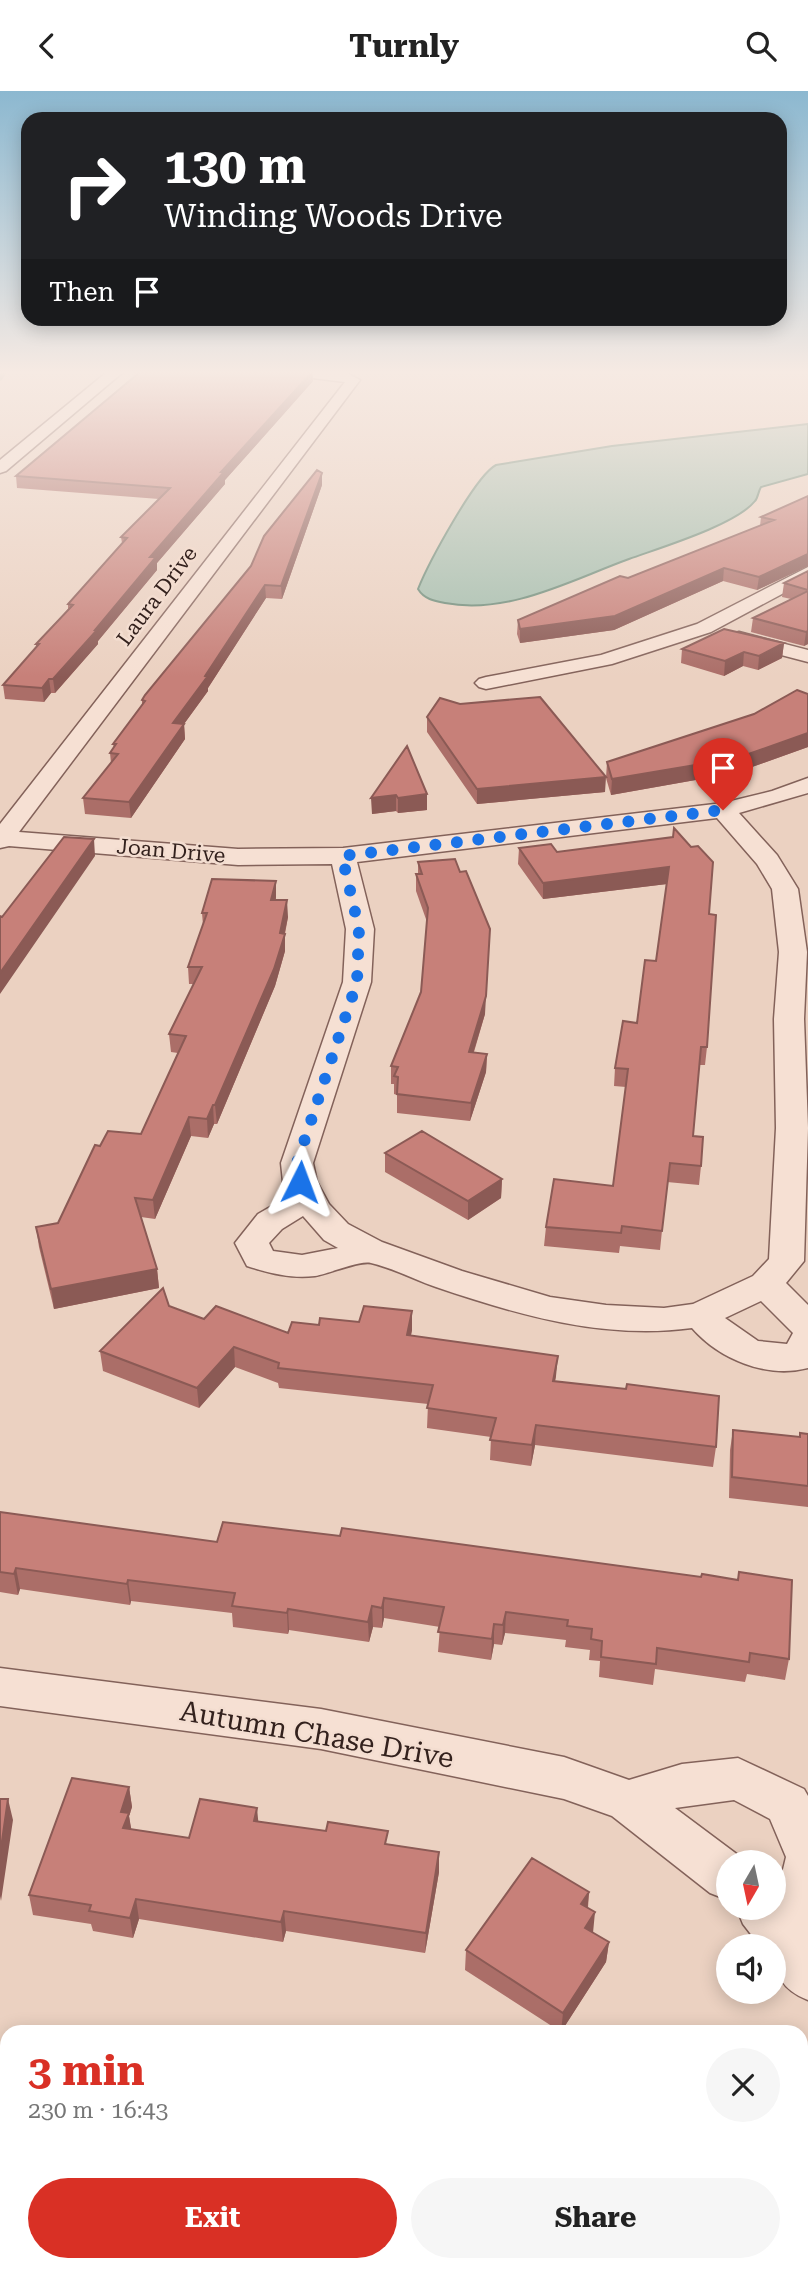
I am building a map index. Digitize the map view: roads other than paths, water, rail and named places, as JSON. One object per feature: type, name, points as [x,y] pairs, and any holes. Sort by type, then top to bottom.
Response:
[{"type":"street","name":"Laura Drive","points":[[1,839],[280,474]]},
{"type":"street","points":[[486,683],[605,660],[704,628],[808,573]]},
{"type":"street","points":[[704,628],[808,656]]},
{"type":"street","name":"Joan Drive","points":[[1,839],[238,857],[342,856],[723,810],[780,796],[808,785]]},
{"type":"street","points":[[342,856],[359,929],[357,982],[297,1163],[300,1182],[315,1209],[336,1232],[370,1250],[449,1279],[548,1309],[606,1317],[664,1320],[701,1315],[766,1284],[786,1261],[792,1128],[789,1019],[793,952],[785,889],[768,860],[723,810]]},
{"type":"street","points":[[311,1198],[270,1219],[260,1229],[252,1243],[259,1258],[281,1267],[310,1266],[370,1250]]},
{"type":"street","points":[[766,1284],[808,1327]]},
{"type":"street","points":[[701,1315],[718,1335],[742,1349],[772,1358],[801,1357],[808,1338]]},
{"type":"street","name":"Autumn Chase Drive","points":[[0,1687],[320,1729],[564,1778],[629,1801],[716,1868]]},
{"type":"street","points":[[629,1801],[682,1785],[738,1779],[788,1804],[802,1830],[808,1850]]},
{"type":"street","points":[[800,1961],[808,1864]]},
{"type":"street","points":[[770,1920],[800,1961]]}]
